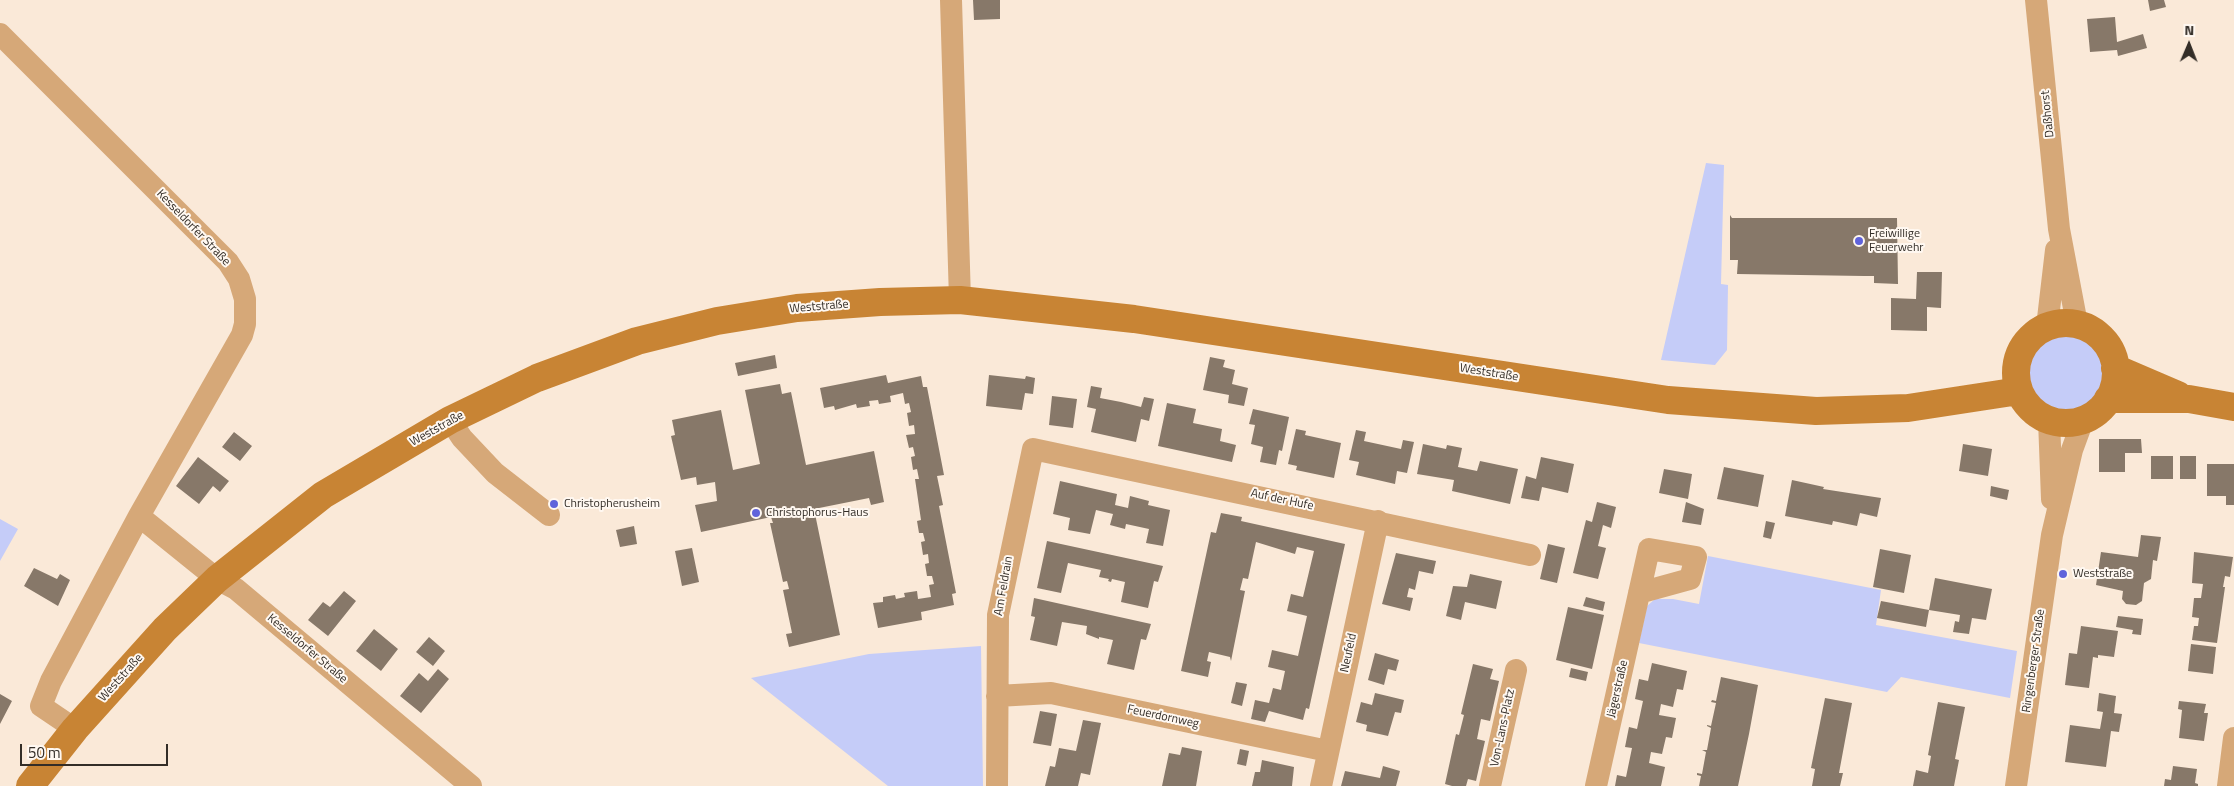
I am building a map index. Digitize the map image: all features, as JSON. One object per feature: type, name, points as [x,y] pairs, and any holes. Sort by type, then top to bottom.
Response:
[{"type":"main road","name":"Weststraße","points":[[30,786],[75,729],[165,629],[217,579],[324,495],[450,420],[537,378],[628,344],[717,321],[797,308],[880,302],[960,300],[1134,319],[1668,400],[1816,412],[1908,408],[2019,391]]},
{"type":"main road","points":[[2062,323],[2077,324],[2092,330],[2104,340],[2112,353],[2116,368],[2115,384],[2108,399],[2097,412],[2083,420],[2066,423],[2049,420],[2031,409],[2019,391],[2016,376],[2020,354],[2034,334],[2047,326],[2062,323]]},
{"type":"main road","points":[[2116,368],[2189,399]]},
{"type":"main road","points":[[2108,399],[2189,399],[2234,407]]},
{"type":"street","points":[[951,0],[960,300]]},
{"type":"street","name":"Daßhorst","points":[[2036,0],[2059,229],[2077,324]]},
{"type":"street","name":"Kesseldorfer Straße","points":[[0,34],[228,262],[239,279],[243,292],[245,324],[242,335],[138,516],[51,681],[41,706],[75,729]]},
{"type":"street","name":"Daßhorst","points":[[2047,326],[2059,229]]},
{"type":"street","points":[[450,420],[462,438],[495,473],[548,515]]},
{"type":"street","name":"Ringenberger Straße","points":[[2049,420],[2052,535]]},
{"type":"street","name":"Ringenberger Straße","points":[[2016,786],[2052,535],[2072,450],[2083,420]]},
{"type":"street","name":"Auf der Hufe","points":[[1033,448],[1530,555]]},
{"type":"street","name":"Am Feldrain","points":[[997,786],[998,615],[1033,448]]},
{"type":"street","name":"Kesseldorfer Straße","points":[[138,516],[217,579],[236,589],[472,786]]},
{"type":"street","name":"Neufeld","points":[[1321,786],[1378,521]]},
{"type":"street","name":"Jägerstraße","points":[[1596,786],[1639,593]]},
{"type":"street","name":"Von-Lans-Platz","points":[[1490,786],[1516,670]]},
{"type":"street","name":"Feuerdornweg","points":[[997,696],[1052,694],[1328,751]]},
{"type":"street","points":[[2228,786],[2234,738]]},
{"type":"shaded area","points":[[1706,163],[1724,165],[1721,284],[1728,285],[1727,350],[1715,365],[1661,360]]},
{"type":"shaded area","points":[[2065,332],[2080,335],[2093,344],[2102,357],[2105,372],[2102,387],[2093,400],[2080,409],[2065,412],[2050,409],[2037,400],[2028,387],[2025,372],[2028,357],[2037,344],[2050,335]]},
{"type":"shaded area","points":[[0,519],[18,529],[0,561]]},
{"type":"shaded area","points":[[1708,556],[1881,590],[1876,625],[2017,651],[2010,698],[1901,677],[1887,692],[1639,643],[1647,606],[1655,599],[1673,599],[1699,604]]},
{"type":"shaded area","points":[[981,646],[983,786],[888,786],[751,678],[869,654]]},
{"type":"building","points":[[973,0],[1000,0],[1000,19],[974,20]]},
{"type":"building","points":[[2148,0],[2164,0],[2166,7],[2150,11]]},
{"type":"building","points":[[2115,17],[2117,42],[2143,34],[2147,48],[2118,56],[2117,50],[2090,52],[2087,19]]},
{"type":"building","points":[[1730,215],[1732,218],[1897,218],[1898,284],[1874,283],[1874,276],[1737,274],[1738,260],[1730,260]]},
{"type":"building","points":[[1917,272],[1942,272],[1941,308],[1927,307],[1927,331],[1891,330],[1891,298],[1916,299]]},
{"type":"building","points":[[775,355],[777,368],[738,376],[735,363]]},
{"type":"building","points":[[1210,357],[1225,360],[1223,367],[1235,370],[1232,384],[1248,388],[1244,406],[1228,403],[1229,395],[1203,390]]},
{"type":"building","points":[[886,375],[888,383],[921,376],[923,387],[927,387],[944,475],[937,476],[943,505],[939,506],[956,593],[952,594],[954,605],[921,612],[922,620],[878,628],[873,603],[883,602],[883,597],[895,595],[896,599],[905,597],[904,593],[917,591],[918,599],[931,597],[929,585],[934,584],[932,576],[927,576],[925,564],[929,563],[928,554],[923,555],[921,542],[925,541],[923,533],[919,533],[917,521],[921,520],[915,479],[919,479],[917,469],[913,470],[911,457],[915,456],[913,447],[909,448],[906,435],[915,434],[914,425],[909,426],[907,413],[911,412],[909,403],[905,404],[903,393],[890,396],[891,402],[879,404],[878,400],[869,401],[870,406],[857,408],[856,404],[835,410],[834,406],[824,408],[820,388]]},
{"type":"building","points":[[989,375],[1025,379],[1026,376],[1035,378],[1033,394],[1025,393],[1022,410],[986,406]]},
{"type":"building","name":"Christophorus-Haus","points":[[780,384],[782,394],[791,392],[806,465],[874,451],[884,502],[871,505],[869,498],[814,509],[840,635],[789,647],[786,634],[792,633],[783,590],[789,589],[787,581],[783,582],[770,523],[773,523],[771,517],[701,532],[695,505],[717,501],[715,482],[697,485],[696,477],[681,480],[671,436],[675,435],[672,420],[721,410],[733,470],[760,464],[745,390]]},
{"type":"building","points":[[1091,386],[1102,388],[1100,398],[1141,407],[1144,397],[1154,399],[1149,421],[1141,419],[1136,442],[1091,432],[1096,409],[1087,407]]},
{"type":"building","points":[[1052,396],[1077,399],[1073,428],[1049,425]]},
{"type":"building","points":[[1167,403],[1196,409],[1193,423],[1222,429],[1220,441],[1236,445],[1232,462],[1158,446]]},
{"type":"building","points":[[1253,409],[1289,417],[1282,451],[1279,450],[1276,465],[1260,462],[1263,447],[1251,444],[1255,425],[1249,424]]},
{"type":"building","points":[[1296,429],[1306,431],[1305,435],[1341,443],[1334,478],[1296,470],[1297,466],[1288,464]]},
{"type":"building","points":[[1356,430],[1366,432],[1364,441],[1401,449],[1403,440],[1414,442],[1407,473],[1397,471],[1395,484],[1356,475],[1359,462],[1349,460]]},
{"type":"building","points":[[234,432],[252,446],[240,461],[222,447]]},
{"type":"building","points":[[2099,439],[2141,439],[2142,453],[2125,453],[2125,472],[2099,472]]},
{"type":"building","points":[[1423,444],[1446,449],[1447,445],[1462,448],[1458,467],[1477,471],[1480,461],[1518,469],[1510,504],[1452,491],[1454,480],[1417,474]]},
{"type":"building","points":[[1963,444],[1992,449],[1988,476],[1959,471]]},
{"type":"building","points":[[2151,456],[2173,456],[2173,479],[2151,479]]},
{"type":"building","points":[[2180,456],[2196,456],[2196,479],[2180,479]]},
{"type":"building","points":[[198,457],[229,481],[220,492],[213,486],[199,504],[176,486]]},
{"type":"building","points":[[1541,457],[1574,464],[1568,493],[1542,487],[1539,501],[1521,498],[1526,476],[1536,479]]},
{"type":"building","points":[[2207,464],[2234,464],[2234,505],[2226,505],[2226,496],[2207,496]]},
{"type":"building","points":[[1724,467],[1764,475],[1758,507],[1717,499]]},
{"type":"building","points":[[1664,469],[1692,474],[1688,499],[1659,493]]},
{"type":"building","points":[[1792,480],[1824,487],[1823,489],[1881,498],[1877,517],[1860,513],[1857,526],[1833,521],[1832,525],[1785,516]]},
{"type":"building","points":[[1060,481],[1117,494],[1115,505],[1128,508],[1130,496],[1149,501],[1148,505],[1170,510],[1163,546],[1146,543],[1149,529],[1126,524],[1125,529],[1110,525],[1113,514],[1096,510],[1090,534],[1068,530],[1070,518],[1053,514]]},
{"type":"building","points":[[1991,486],[2009,490],[2007,500],[1990,496]]},
{"type":"building","points":[[1597,502],[1616,507],[1611,528],[1603,525],[1598,546],[1606,548],[1598,579],[1573,573],[1586,520],[1592,522]]},
{"type":"building","points":[[1686,502],[1704,509],[1701,525],[1682,522]]},
{"type":"building","points":[[1221,513],[1242,517],[1241,521],[1345,544],[1309,709],[1306,708],[1303,720],[1269,711],[1265,722],[1251,719],[1255,700],[1269,703],[1273,688],[1281,690],[1285,671],[1268,667],[1272,650],[1298,656],[1307,616],[1287,611],[1291,594],[1303,597],[1314,551],[1297,547],[1295,554],[1256,542],[1248,579],[1243,578],[1240,590],[1245,591],[1231,661],[1230,657],[1209,652],[1207,661],[1211,662],[1208,677],[1181,671],[1211,532],[1216,533]]},
{"type":"building","points":[[1766,521],[1775,523],[1771,539],[1763,537]]},
{"type":"building","points":[[634,526],[637,544],[620,547],[616,530]]},
{"type":"building","points":[[2141,535],[2161,537],[2157,561],[2153,560],[2151,579],[2144,583],[2142,601],[2136,605],[2126,604],[2122,599],[2123,591],[2096,585],[2101,552],[2138,557]]},
{"type":"building","points":[[1047,541],[1163,566],[1158,582],[1154,581],[1148,608],[1121,602],[1125,582],[1112,579],[1111,582],[1108,581],[1109,579],[1099,577],[1101,570],[1068,563],[1061,593],[1037,588]]},
{"type":"building","points":[[1548,544],[1565,548],[1557,583],[1540,579]]},
{"type":"building","points":[[692,548],[699,582],[682,586],[675,551]]},
{"type":"building","points":[[1880,549],[1911,555],[1904,593],[1873,587]]},
{"type":"building","points":[[2194,552],[2233,557],[2230,577],[2225,576],[2217,643],[2192,640],[2194,626],[2198,626],[2199,618],[2192,617],[2194,598],[2201,598],[2203,584],[2192,583]]},
{"type":"building","points":[[1396,553],[1436,561],[1433,574],[1419,571],[1415,590],[1409,588],[1407,597],[1413,598],[1410,611],[1382,604]]},
{"type":"building","points":[[34,568],[57,579],[60,574],[70,580],[58,606],[24,586]]},
{"type":"building","points":[[1470,574],[1502,581],[1496,609],[1465,602],[1461,620],[1446,616],[1453,586],[1467,587]]},
{"type":"building","points":[[1935,578],[1992,589],[1986,620],[1972,618],[1969,634],[1953,632],[1955,621],[1959,622],[1960,615],[1929,610]]},
{"type":"building","points":[[344,591],[356,601],[328,636],[308,620],[323,602],[330,607]]},
{"type":"building","points":[[1586,597],[1605,602],[1603,611],[1583,606]]},
{"type":"building","points":[[1034,598],[1151,624],[1146,640],[1141,639],[1134,670],[1107,664],[1113,640],[1099,637],[1099,639],[1086,634],[1087,626],[1062,622],[1057,646],[1030,640],[1035,617],[1031,616]]},
{"type":"building","points":[[1881,601],[1929,610],[1926,627],[1877,618]]},
{"type":"building","points":[[1568,607],[1604,615],[1592,669],[1556,660]]},
{"type":"building","points":[[2118,616],[2143,619],[2141,635],[2132,634],[2133,630],[2116,627]]},
{"type":"building","points":[[2081,626],[2118,631],[2114,657],[2098,655],[2098,658],[2093,657],[2089,688],[2065,685],[2069,653],[2077,654]]},
{"type":"building","points":[[374,629],[398,649],[381,671],[356,651]]},
{"type":"building","points":[[429,637],[445,651],[433,666],[416,652]]},
{"type":"building","points":[[2191,644],[2216,647],[2213,674],[2188,671]]},
{"type":"building","points":[[1375,653],[1399,660],[1396,671],[1388,669],[1384,685],[1368,680]]},
{"type":"building","points":[[1652,663],[1687,671],[1683,690],[1677,689],[1673,707],[1661,704],[1659,715],[1676,718],[1672,738],[1666,737],[1662,754],[1651,752],[1649,763],[1665,767],[1661,786],[1615,786],[1617,775],[1626,777],[1632,748],[1625,747],[1629,727],[1637,729],[1643,701],[1635,699],[1639,679],[1648,681]]},
{"type":"building","points":[[1473,664],[1493,669],[1490,679],[1499,681],[1490,721],[1481,719],[1477,739],[1485,741],[1476,781],[1468,779],[1466,786],[1452,786],[1445,784],[1456,734],[1459,735],[1464,715],[1461,714]]},
{"type":"building","points":[[1571,668],[1588,672],[1586,681],[1569,677]]},
{"type":"building","points":[[438,669],[449,679],[421,713],[400,696],[419,673],[428,681]]},
{"type":"building","points":[[1721,677],[1758,685],[1749,734],[1738,786],[1699,786],[1701,776],[1697,775],[1697,773],[1702,774],[1706,752],[1702,750],[1707,750],[1711,728],[1707,725],[1711,726],[1716,703],[1711,702],[1712,700],[1716,701]]},
{"type":"building","points":[[1236,682],[1247,684],[1242,706],[1231,703]]},
{"type":"building","points":[[1375,693],[1404,700],[1401,713],[1395,712],[1388,736],[1366,731],[1367,725],[1356,722],[1361,702],[1372,705]]},
{"type":"building","points":[[2099,693],[2116,696],[2114,713],[2122,714],[2119,732],[2111,731],[2106,767],[2065,762],[2070,725],[2100,729],[2103,712],[2097,711]]},
{"type":"building","points":[[0,694],[12,701],[0,724]]},
{"type":"building","points":[[1825,698],[1852,703],[1839,773],[1843,773],[1840,786],[1812,786],[1815,769],[1811,768]]},
{"type":"building","points":[[2179,701],[2206,704],[2204,713],[2208,713],[2204,741],[2179,738],[2182,710],[2178,709]]},
{"type":"building","points":[[1938,702],[1965,707],[1955,759],[1959,760],[1954,786],[1913,786],[1916,770],[1928,773],[1931,756],[1928,755]]},
{"type":"building","points":[[1040,711],[1057,714],[1051,746],[1033,743]]},
{"type":"building","points":[[1083,720],[1101,723],[1090,775],[1081,773],[1078,786],[1045,786],[1050,766],[1055,767],[1059,748],[1076,751]]},
{"type":"building","points":[[1182,747],[1202,751],[1196,786],[1162,786],[1169,753],[1180,755]]},
{"type":"building","points":[[1240,749],[1249,751],[1246,766],[1237,764]]},
{"type":"building","points":[[1262,760],[1294,767],[1292,786],[1252,786],[1255,772],[1260,772]]},
{"type":"building","points":[[1383,766],[1400,771],[1396,786],[1341,786],[1345,771],[1380,778]]},
{"type":"building","points":[[2173,766],[2197,769],[2195,783],[2198,786],[2164,786],[2165,779],[2171,780]]},
{"type":"place","name":"Freiwillige Feuerwehr","points":[[1859,241]]},
{"type":"place","name":"Christopherusheim","points":[[554,504]]},
{"type":"place","name":"Christophorus-Haus","points":[[756,513]]},
{"type":"place","name":"Weststraße","points":[[2063,574]]}]
